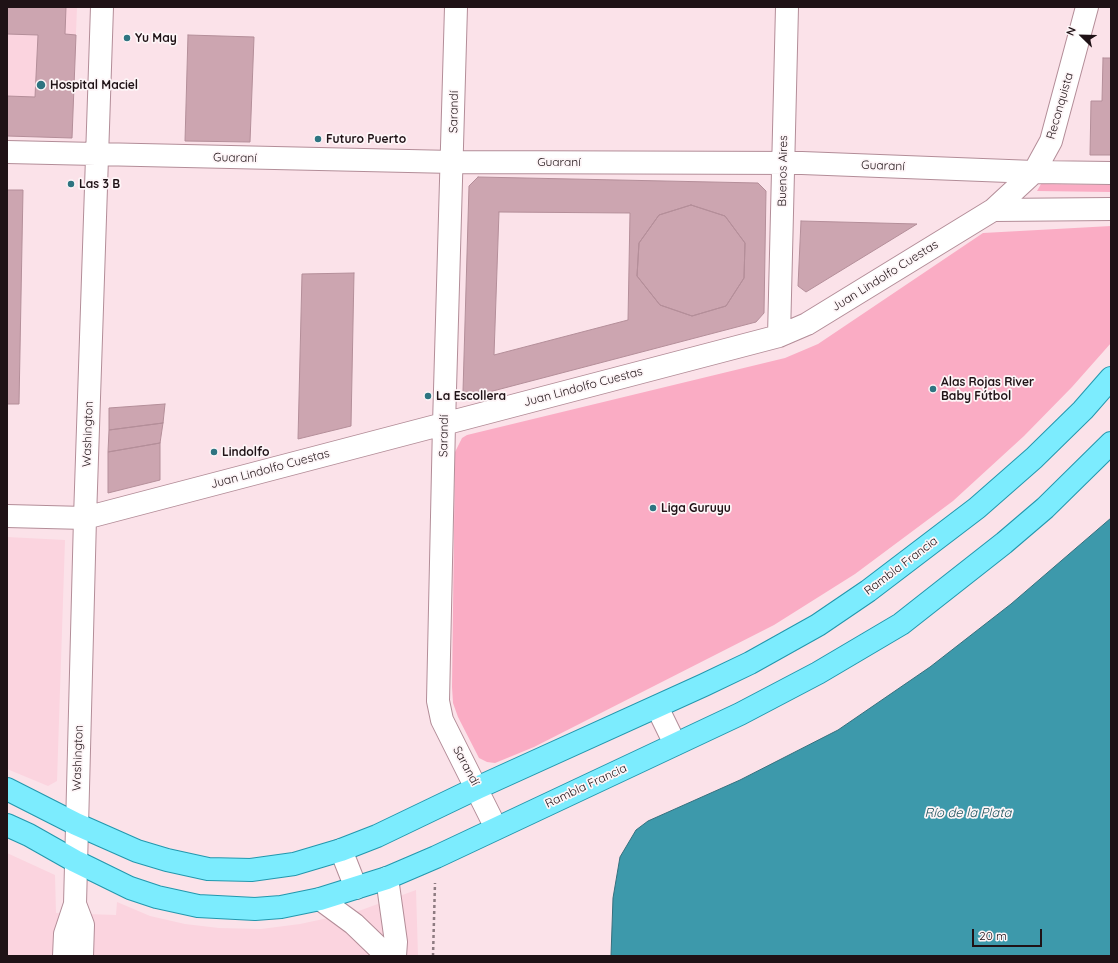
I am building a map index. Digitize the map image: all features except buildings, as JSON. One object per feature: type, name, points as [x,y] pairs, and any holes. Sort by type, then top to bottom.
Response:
[{"type":"main road","name":"Rambla Francia","points":[[7,789],[76,824],[137,851],[167,860],[208,869],[251,870],[294,864],[341,850],[377,836],[477,788],[657,707],[764,655],[818,625],[868,592],[977,508],[1034,458],[1084,410],[1111,378]]},
{"type":"main road","name":"Rambla Francia","points":[[7,825],[29,835],[75,862],[130,888],[157,897],[198,906],[255,909],[320,899],[387,878],[436,857],[779,693],[900,624],[1004,543],[1044,508],[1111,443]]},
{"type":"street","name":"Washington","points":[[75,904],[85,518],[102,7]]},
{"type":"street","name":"Sarandí","points":[[456,7],[444,424],[439,711],[442,720],[496,828]]},
{"type":"street","name":"Buenos Aires","points":[[779,336],[787,7]]},
{"type":"street","name":"Reconquista","points":[[994,210],[1034,172],[1051,141],[1087,7]]},
{"type":"street","name":"Guaraní","points":[[7,152],[452,162],[783,163],[1034,172],[1111,173]]},
{"type":"street","points":[[994,210],[1111,209]]},
{"type":"street","name":"Juan Lindolfo Cuestas","points":[[7,516],[85,518],[779,336],[807,324],[994,210]]},
{"type":"street","points":[[657,707],[675,744]]},
{"type":"street","points":[[341,850],[356,888]]},
{"type":"street","points":[[387,878],[396,942],[395,956]]},
{"type":"street","points":[[320,899],[354,924],[381,950],[385,956]]},
{"type":"street","points":[[64,956],[65,934],[75,904]]},
{"type":"street","points":[[75,904],[83,924],[82,956]]},
{"type":"path","points":[[433,956],[436,857]]},
{"type":"shaded area","name":"Hospital Maciel","points":[[7,7],[77,7],[72,138],[7,136]]},
{"type":"shaded area","points":[[1041,184],[1111,185],[1111,192],[1037,191]]},
{"type":"shaded area","points":[[1111,226],[1111,343],[1072,387],[1024,436],[953,501],[855,574],[774,625],[534,747],[495,763],[487,762],[479,758],[458,717],[453,703],[452,687],[455,452],[462,438],[467,435],[785,358],[818,344],[983,233]]},
{"type":"shaded area","points":[[7,537],[65,540],[57,781],[48,786],[7,769]]},
{"type":"shaded area","points":[[7,853],[55,875],[56,913],[116,915],[117,902],[150,916],[185,924],[219,928],[261,929],[300,924],[356,912],[416,890],[418,956],[7,956]]},
{"type":"water","name":"Río de la Plata","points":[[1111,518],[1111,956],[611,956],[613,898],[620,857],[636,830],[648,821],[740,780],[838,730],[930,667],[1011,604]]},
{"type":"place","name":"Yu May","points":[[127,38]]},
{"type":"place","name":"Hospital Maciel","points":[[41,85]]},
{"type":"place","name":"Futuro Puerto","points":[[318,139]]},
{"type":"place","name":"Las 3 B","points":[[71,184]]},
{"type":"place","name":"Alas Rojas River Baby Fútbol","points":[[933,389]]},
{"type":"place","name":"La Escollera","points":[[428,396]]},
{"type":"place","name":"Lindolfo","points":[[214,452]]},
{"type":"place","name":"Liga Guruyu","points":[[653,508]]}]
